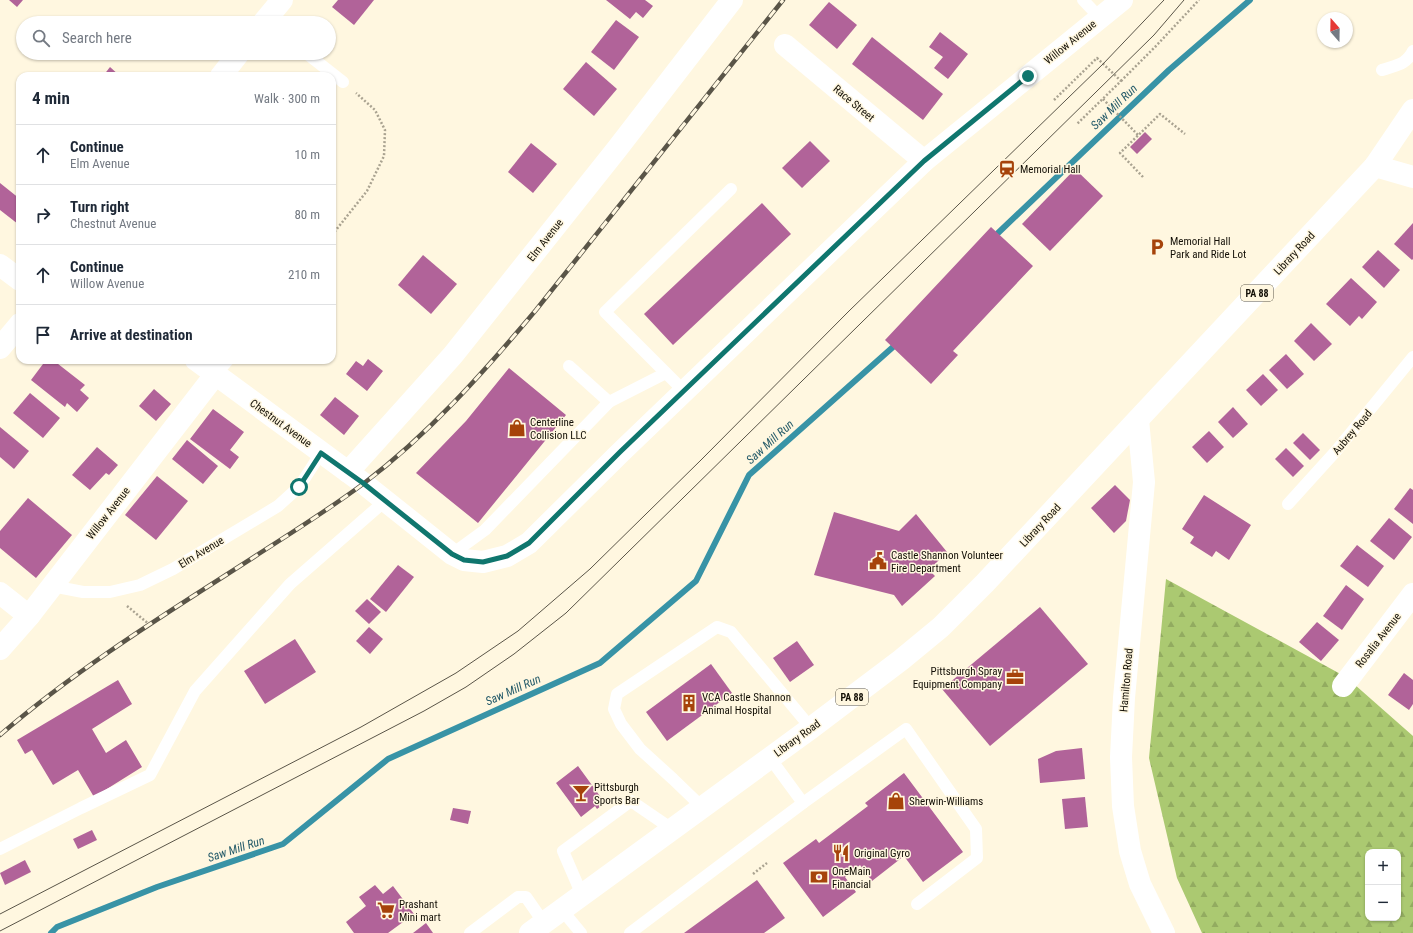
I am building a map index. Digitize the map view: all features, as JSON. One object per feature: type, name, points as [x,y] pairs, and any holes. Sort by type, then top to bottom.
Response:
[{"type":"street","points":[[270,16],[282,0]]},
{"type":"street","name":"Willow Avenue","points":[[529,543],[684,391],[924,161],[1122,0]]},
{"type":"street","name":"Elm Avenue","points":[[348,472],[453,356],[612,156],[726,2]]},
{"type":"street","name":"Race Street","points":[[785,45],[924,161]]},
{"type":"street","points":[[224,72],[234,60]]},
{"type":"street","name":"Library Road","points":[[537,928],[811,728],[901,660],[941,627],[985,583],[1375,166],[1411,115]]},
{"type":"street","points":[[1375,166],[1413,177]]},
{"type":"street","points":[[0,265],[16,277]]},
{"type":"street","points":[[0,348],[16,329]]},
{"type":"street","name":"Chestnut Avenue","points":[[208,364],[221,368],[321,453],[363,483],[452,554],[464,560],[483,562],[507,556],[529,543]]},
{"type":"street","name":"Willow Avenue","points":[[0,650],[29,616],[221,368]]},
{"type":"street","name":"Hamilton Road","points":[[1138,420],[1144,482],[1120,757],[1123,806],[1130,851],[1140,884],[1164,933]]},
{"type":"street","points":[[0,593],[29,616]]},
{"type":"street","name":"Rosalia Avenue","points":[[1343,686],[1413,594]]},
{"type":"lane","points":[[1083,0],[1100,18]]},
{"type":"lane","points":[[1382,70],[1404,63],[1413,51]]},
{"type":"lane","points":[[315,60],[330,72]]},
{"type":"lane","points":[[336,77],[343,82]]},
{"type":"lane","points":[[684,391],[605,312],[731,189]]},
{"type":"lane","name":"Aubrey Road","points":[[1288,504],[1336,452],[1413,357]]},
{"type":"lane","points":[[569,366],[609,402]]},
{"type":"lane","points":[[452,554],[485,530],[609,402],[666,373]]},
{"type":"lane","name":"Elm Avenue","points":[[52,586],[83,592],[110,592],[140,585],[173,569],[278,506],[299,487],[321,453]]},
{"type":"lane","points":[[0,849],[150,775],[195,692],[290,584],[385,501]]},
{"type":"lane","points":[[702,807],[640,749],[621,724],[614,709],[617,694],[716,627],[731,632],[811,728]]},
{"type":"lane","points":[[630,933],[803,803],[906,729],[976,828],[977,858],[917,904]]},
{"type":"lane","points":[[770,758],[803,803]]},
{"type":"lane","points":[[582,895],[563,851],[569,846],[631,802],[672,830]]},
{"type":"lane","points":[[470,933],[518,897],[526,897],[537,928]]},
{"type":"lane","points":[[562,910],[581,933]]},
{"type":"path","points":[[1077,124],[1156,46],[1199,0]]},
{"type":"path","points":[[1054,100],[1097,58],[1121,81]]},
{"type":"path","points":[[336,230],[367,191],[384,156],[385,130],[375,110],[343,82]]},
{"type":"path","points":[[1102,99],[1138,135]]},
{"type":"path","points":[[1143,177],[1120,153],[1160,114],[1185,134]]},
{"type":"path","points":[[110,592],[150,625]]},
{"type":"path","points":[[753,874],[767,863]]},
{"type":"green space","points":[[1166,579],[1346,677],[1413,736],[1413,933],[1202,933],[1177,878],[1149,758]]},
{"type":"building","points":[[9,0],[23,0],[17,7]]},
{"type":"building","points":[[338,0],[374,0],[354,25],[332,7]]},
{"type":"building","points":[[606,0],[645,0],[653,6],[643,18],[636,12],[630,19]]},
{"type":"building","points":[[829,2],[857,25],[837,49],[809,25]]},
{"type":"building","points":[[616,20],[639,37],[614,70],[591,52]]},
{"type":"building","points":[[940,32],[968,54],[948,79],[934,68],[943,57],[929,47]]},
{"type":"building","points":[[872,37],[943,94],[923,120],[852,64]]},
{"type":"building","points":[[586,62],[617,89],[594,116],[563,89]]},
{"type":"building","points":[[110,67],[116,72],[106,72]]},
{"type":"building","points":[[1145,132],[1152,139],[1137,154],[1130,147]]},
{"type":"building","points":[[810,141],[830,161],[802,188],[782,168]]},
{"type":"building","points":[[531,143],[557,164],[533,193],[508,172]]},
{"type":"building","points":[[1075,169],[1103,196],[1050,251],[1022,224]]},
{"type":"building","points":[[0,183],[16,196],[16,222],[0,210]]},
{"type":"building","points":[[762,203],[791,234],[673,345],[644,314]]},
{"type":"building","points":[[1413,223],[1413,259],[1412,260],[1394,244]]},
{"type":"building","points":[[991,227],[1033,266],[953,351],[958,355],[931,384],[885,340]]},
{"type":"building","points":[[1378,250],[1400,270],[1384,288],[1362,267]]},
{"type":"building","points":[[423,255],[457,284],[431,314],[398,285]]},
{"type":"building","points":[[1351,278],[1377,302],[1362,319],[1359,316],[1350,326],[1326,304]]},
{"type":"building","points":[[1311,323],[1332,344],[1314,361],[1294,341]]},
{"type":"building","points":[[1286,354],[1304,374],[1287,389],[1269,370]]},
{"type":"building","points":[[368,359],[383,371],[367,391],[346,374],[356,361],[363,366]]},
{"type":"building","points":[[43,364],[58,364],[85,385],[80,390],[89,398],[77,412],[67,403],[65,407],[31,380]]},
{"type":"building","points":[[509,368],[566,415],[478,523],[416,473],[466,421]]},
{"type":"building","points":[[1263,374],[1278,390],[1261,406],[1246,390]]},
{"type":"building","points":[[154,389],[171,404],[156,421],[139,406]]},
{"type":"building","points":[[30,393],[60,418],[43,438],[13,413]]},
{"type":"building","points":[[335,397],[359,416],[344,435],[320,415]]},
{"type":"building","points":[[1233,407],[1248,424],[1233,438],[1218,422]]},
{"type":"building","points":[[213,409],[244,432],[230,450],[239,457],[230,469],[190,439]]},
{"type":"building","points":[[0,427],[29,451],[14,469],[0,457]]},
{"type":"building","points":[[1209,431],[1224,447],[1207,463],[1192,447]]},
{"type":"building","points":[[1303,433],[1320,450],[1310,460],[1293,443]]},
{"type":"building","points":[[187,440],[218,466],[203,484],[172,459]]},
{"type":"building","points":[[97,447],[118,465],[109,475],[106,473],[90,490],[72,475]]},
{"type":"building","points":[[1286,448],[1304,466],[1293,477],[1275,459]]},
{"type":"building","points":[[157,476],[188,501],[156,540],[125,515]]},
{"type":"building","points":[[1115,485],[1130,500],[1126,521],[1114,533],[1091,508]]},
{"type":"building","points":[[1410,488],[1413,490],[1413,524],[1394,509]]},
{"type":"building","points":[[1204,495],[1251,525],[1229,560],[1216,551],[1212,557],[1190,543],[1194,537],[1182,529]]},
{"type":"building","points":[[28,498],[72,535],[36,578],[0,548],[0,531]]},
{"type":"building","name":"Castle Shannon Volunteer Fire Department","points":[[834,512],[899,531],[916,514],[947,552],[929,570],[935,576],[902,606],[894,595],[814,575]]},
{"type":"building","points":[[1389,518],[1412,537],[1394,560],[1370,541]]},
{"type":"building","points":[[1357,545],[1384,566],[1368,587],[1340,566]]},
{"type":"building","points":[[398,565],[414,577],[386,612],[370,599]]},
{"type":"building","points":[[1346,585],[1364,599],[1342,630],[1323,616]]},
{"type":"building","points":[[367,599],[381,612],[369,624],[355,611]]},
{"type":"building","name":"Pittsburgh Spray Equipment Company","points":[[1040,607],[1088,664],[990,746],[942,689]]},
{"type":"building","points":[[1317,622],[1339,640],[1321,661],[1299,642]]},
{"type":"building","points":[[369,627],[383,639],[370,654],[356,641]]},
{"type":"building","points":[[295,639],[316,672],[265,704],[244,671]]},
{"type":"building","points":[[797,641],[814,665],[790,682],[773,658]]},
{"type":"building","name":"VCA Castle Shannon Animal Hospital","points":[[711,664],[732,693],[667,741],[646,712]]},
{"type":"building","points":[[1404,673],[1413,680],[1413,704],[1409,710],[1388,695]]},
{"type":"building","points":[[118,680],[132,704],[92,729],[106,753],[126,740],[142,767],[94,797],[78,770],[53,785],[32,750],[25,754],[17,740]]},
{"type":"building","points":[[1082,748],[1085,779],[1040,783],[1038,759],[1056,751]]},
{"type":"building","name":"Pittsburgh Sports Bar","points":[[578,766],[605,803],[597,809],[595,806],[581,817],[556,783]]},
{"type":"building","points":[[904,773],[963,852],[923,882],[904,856],[872,881],[860,865],[845,877],[856,892],[823,917],[783,863],[816,839],[819,843],[868,806],[865,803]]},
{"type":"building","points":[[1085,797],[1088,827],[1065,829],[1062,799]]},
{"type":"building","points":[[453,808],[471,811],[468,824],[450,820]]},
{"type":"building","points":[[92,830],[97,840],[78,849],[73,839]]},
{"type":"building","points":[[25,860],[31,872],[5,885],[0,873]]},
{"type":"building","points":[[757,880],[785,918],[764,933],[684,933]]},
{"type":"building","name":"Prashant Mini mart","points":[[375,885],[383,894],[393,886],[414,914],[388,933],[354,933],[346,922],[366,906],[359,897]]},
{"type":"building","points":[[426,923],[433,933],[413,933]]},
{"type":"waterway","name":"Saw Mill Run","points":[[998,233],[1169,70],[1250,0]]},
{"type":"waterway","name":"Saw Mill Run","points":[[51,933],[57,927],[157,887],[283,844],[388,759],[600,663],[696,581],[749,475],[893,347]]},
{"type":"tram line","points":[[0,914],[361,727],[456,673],[518,631],[590,569],[849,311],[1103,64],[1164,0]]},
{"type":"tram line","points":[[0,931],[424,711],[466,687],[514,654],[566,613],[1154,35],[1184,0]]},
{"type":"railway","points":[[0,735],[61,686],[92,664],[156,620],[296,530],[363,484],[433,424],[496,357],[536,310],[783,0]]},
{"type":"place","name":"Memorial Hall","points":[[1007,169]]},
{"type":"place","name":"Memorial Hall Park and Ride Lot","points":[[1157,247]]},
{"type":"place","name":"Centerline Collision LLC","points":[[517,428]]},
{"type":"place","name":"Castle Shannon Volunteer Fire Department","points":[[878,561]]},
{"type":"place","name":"Pittsburgh Spray Equipment Company","points":[[1015,677]]},
{"type":"place","name":"VCA Castle Shannon Animal Hospital","points":[[689,703]]},
{"type":"place","name":"Pittsburgh Sports Bar","points":[[581,793]]},
{"type":"place","name":"Sherwin-Williams","points":[[896,801]]},
{"type":"place","name":"Original Gyro","points":[[841,853]]},
{"type":"place","name":"OneMain Financial","points":[[819,877]]},
{"type":"place","name":"Prashant Mini mart","points":[[386,910]]},
{"type":"route","points":[[299,487],[321,453],[363,483],[452,554],[464,560],[483,562],[507,556],[529,543],[620,452],[924,161],[1028,76]]}]
